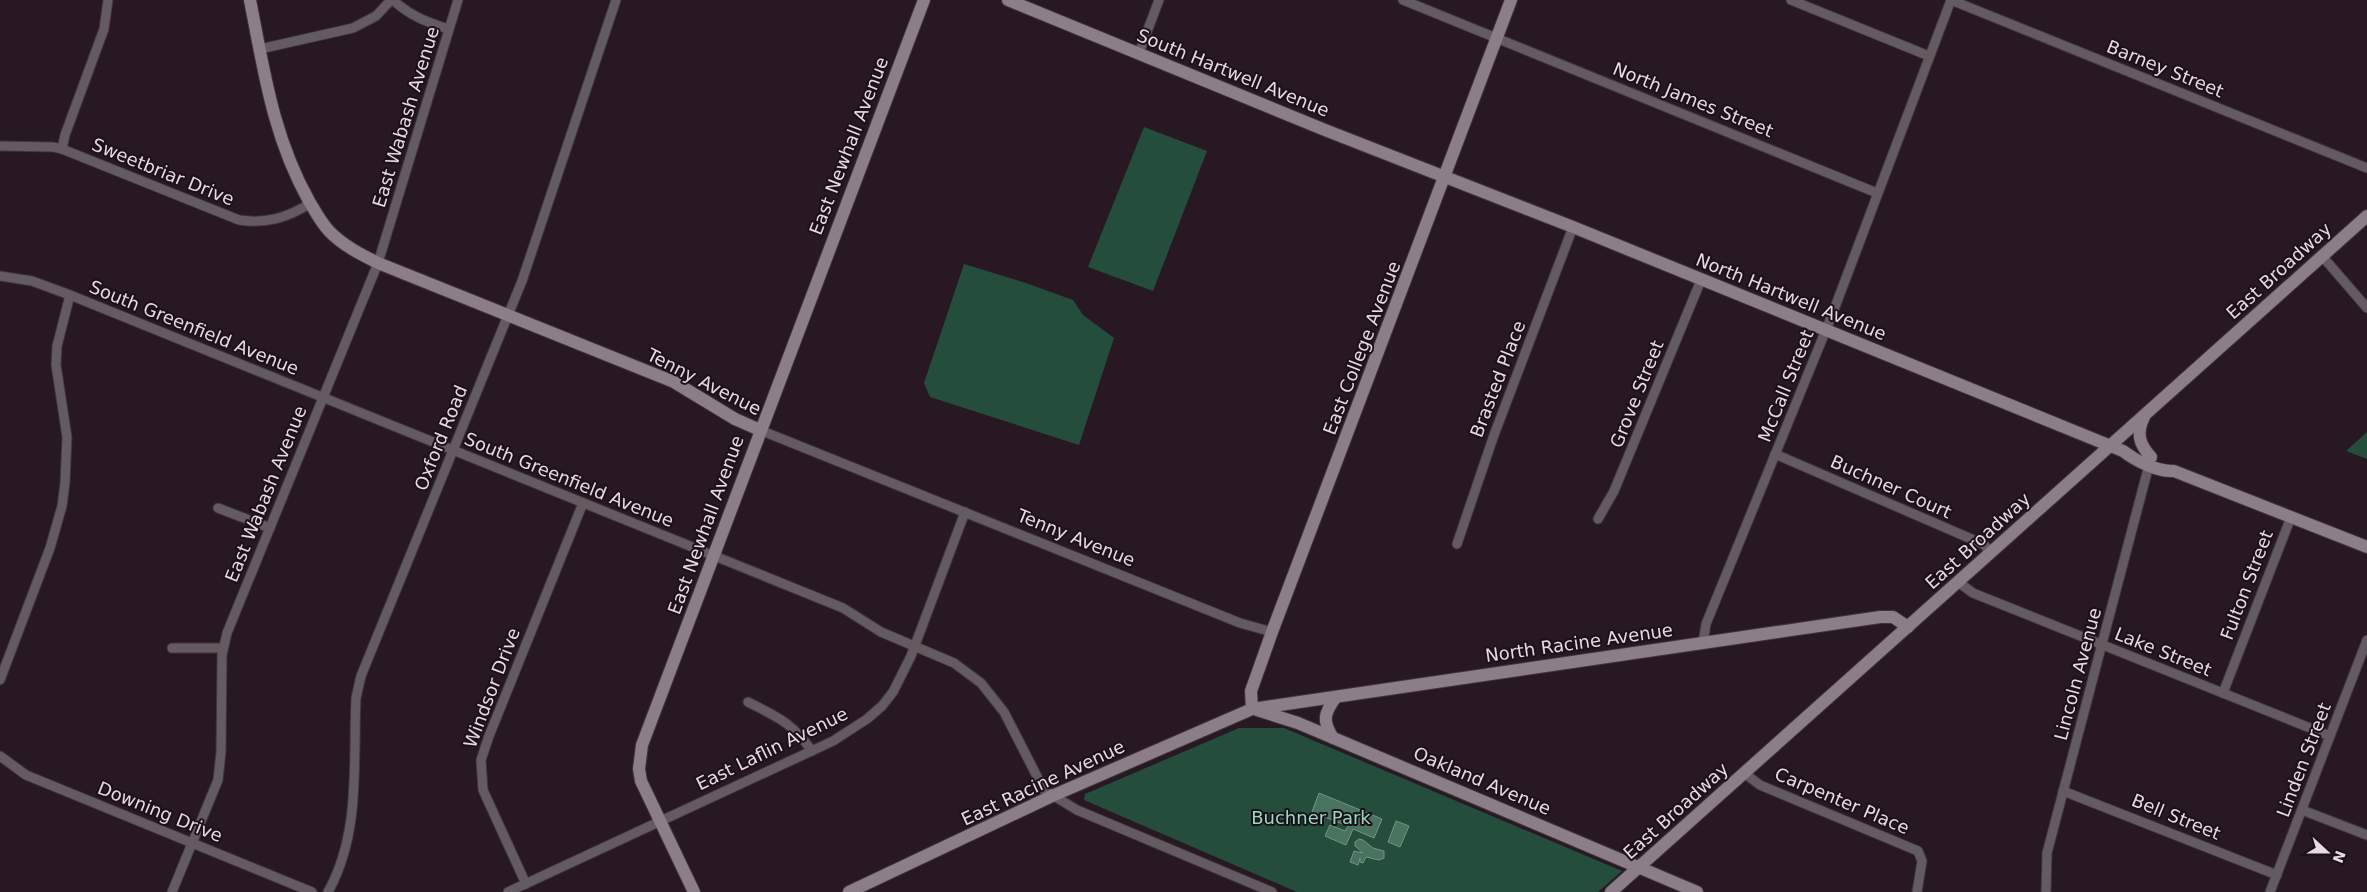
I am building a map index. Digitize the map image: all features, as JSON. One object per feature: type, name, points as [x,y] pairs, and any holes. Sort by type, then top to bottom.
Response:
[{"type":"street","points":[[62,149],[65,135],[104,29],[108,0]]},
{"type":"street","name":"Tenny Avenue","points":[[250,0],[280,139],[311,203],[328,231],[355,252],[674,382],[735,419],[760,430],[1240,623],[1272,632]]},
{"type":"street","points":[[260,49],[353,28],[376,16],[392,0],[405,11],[419,19],[448,29]]},
{"type":"street","name":"East Wabash Avenue","points":[[172,892],[218,780],[220,770],[223,648],[227,633],[378,262],[458,0]]},
{"type":"street","name":"Oxford Road","points":[[328,892],[343,859],[350,836],[356,698],[362,676],[530,258],[616,0]]},
{"type":"street","name":"East Newhall Avenue","points":[[694,892],[641,781],[639,768],[642,746],[924,0]]},
{"type":"street","name":"South Hartwell Avenue","points":[[1008,0],[1445,177]]},
{"type":"street","points":[[1139,54],[1159,0]]},
{"type":"street","name":"North James Street","points":[[1403,0],[1877,193]]},
{"type":"street","name":"East College Avenue","points":[[1252,708],[1251,691],[1272,632],[1511,0]]},
{"type":"street","points":[[1791,0],[1929,56]]},
{"type":"street","name":"McCall Street","points":[[1703,643],[1706,624],[1826,330],[1951,0]]},
{"type":"street","name":"Barney Street","points":[[1951,0],[2367,168]]},
{"type":"street","name":"Sweetbriar Drive","points":[[0,146],[53,146],[239,220],[263,222],[276,220],[296,212],[311,203]]},
{"type":"street","name":"North Hartwell Avenue","points":[[1445,177],[1573,227],[2110,446],[2123,451],[2134,450],[2150,461],[2169,464],[2174,471],[2367,547]]},
{"type":"street","name":"East Broadway","points":[[1611,892],[2367,216]]},
{"type":"street","name":"Brasted Place","points":[[1457,544],[1494,435],[1573,227]]},
{"type":"street","points":[[2322,256],[2367,308]]},
{"type":"street","name":"South Greenfield Avenue","points":[[0,276],[32,281],[70,295],[843,608],[881,632],[954,663],[989,692],[1004,712],[1044,790],[1053,796],[1077,810],[1272,892]]},
{"type":"street","name":"Grove Street","points":[[1598,519],[1614,491],[1701,280]]},
{"type":"street","points":[[0,680],[50,548],[62,506],[65,483],[66,437],[56,365],[56,346],[70,295]]},
{"type":"street","points":[[2146,414],[2138,435],[2150,461]]},
{"type":"street","name":"Buchner Court","points":[[1776,454],[1981,544],[1992,553]]},
{"type":"street","name":"Lincoln Avenue","points":[[2046,892],[2046,858],[2150,461]]},
{"type":"street","name":"Windsor Drive","points":[[526,884],[483,790],[482,760],[489,736],[583,503]]},
{"type":"street","points":[[218,508],[270,528]]},
{"type":"street","name":"East Laflin Avenue","points":[[508,892],[812,751],[853,730],[882,706],[900,680],[915,646],[965,512]]},
{"type":"street","name":"Fulton Street","points":[[2223,693],[2291,517]]},
{"type":"street","name":"Lake Street","points":[[1958,582],[1973,594],[2330,736]]},
{"type":"street","name":"North Racine Avenue","points":[[1252,708],[1880,617],[1893,617],[1908,627]]},
{"type":"street","name":"Linden Street","points":[[2270,892],[2367,640]]},
{"type":"street","points":[[172,648],[223,648]]},
{"type":"street","points":[[1333,738],[1325,726],[1325,721],[1328,708],[1336,697]]},
{"type":"street","points":[[748,702],[789,724],[812,751]]},
{"type":"street","name":"Oakland Avenue","points":[[1252,708],[1298,723],[1697,892]]},
{"type":"street","name":"East Racine Avenue","points":[[849,892],[869,888],[1053,796],[1252,708]]},
{"type":"street","name":"Downing Drive","points":[[0,756],[26,775],[312,892]]},
{"type":"street","name":"Carpenter Place","points":[[1744,774],[1760,785],[1918,851],[1922,861],[1917,892]]},
{"type":"street","name":"Bell Street","points":[[2063,791],[2277,875]]},
{"type":"street","points":[[2302,810],[2367,835]]},
{"type":"green space","points":[[1144,127],[1207,151],[1153,291],[1088,267]]},
{"type":"green space","points":[[964,264],[1073,300],[1083,315],[1114,338],[1079,445],[930,397],[924,383]]},
{"type":"green space","points":[[2367,432],[2367,459],[2346,451]]},
{"type":"green space","name":"Buchner Park","points":[[1239,728],[1284,728],[1622,871],[1598,892],[1297,892],[1084,800],[1085,794]]},
{"type":"shaded area","points":[[1319,793],[1382,819],[1374,838],[1353,829],[1346,845],[1325,836],[1330,825],[1345,831],[1348,826],[1312,812]]},
{"type":"shaded area","points":[[1396,821],[1409,826],[1400,847],[1388,842]]},
{"type":"shaded area","points":[[1359,839],[1373,848],[1384,851],[1384,858],[1379,860],[1366,857],[1363,863],[1360,862],[1360,858],[1358,865],[1350,862],[1354,851],[1363,853],[1355,846],[1355,842]]}]
